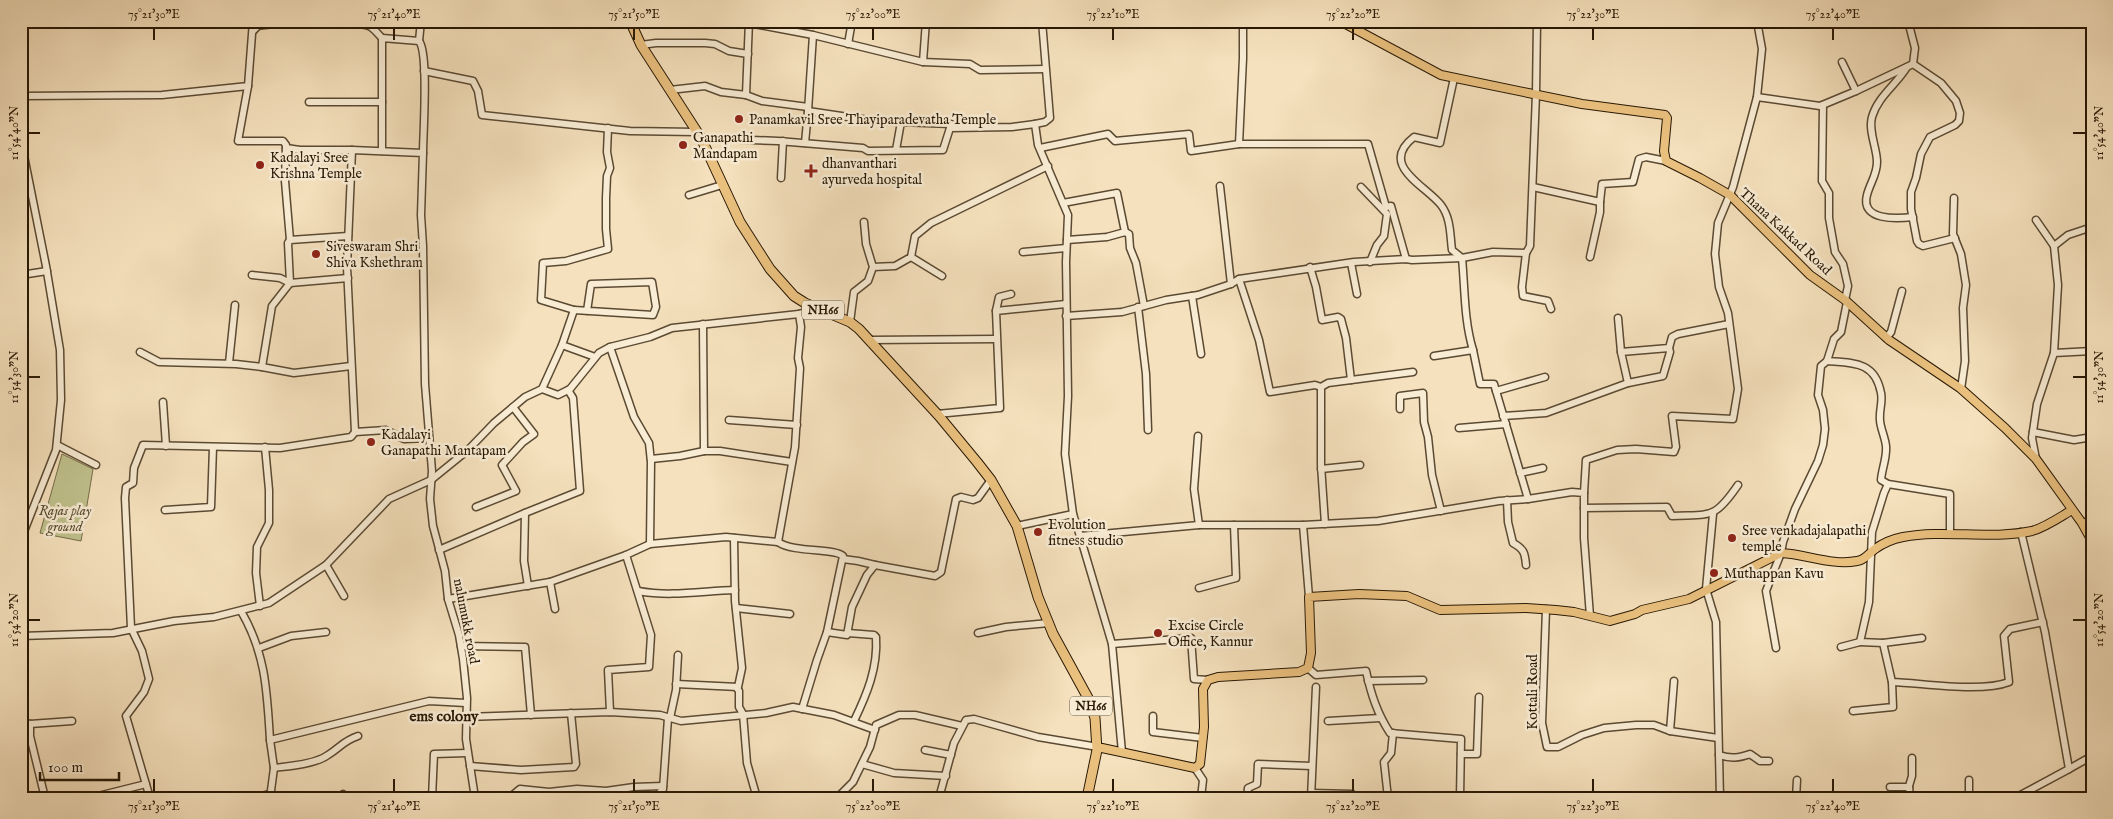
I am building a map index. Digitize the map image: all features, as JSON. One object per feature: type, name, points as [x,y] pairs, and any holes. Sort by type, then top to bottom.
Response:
[{"type":"highway","name":"NH66","points":[[625,21],[699,135],[740,222],[770,269],[794,296],[805,303],[850,322],[870,340],[937,414],[991,480],[1017,526],[1038,597],[1049,623],[1055,630],[1096,705],[1102,731],[1092,798]]},
{"type":"highway","name":"NH66","points":[[630,21],[640,43]]},
{"type":"highway","name":"NH66","points":[[1087,798],[1100,747]]},
{"type":"main road","points":[[1340,21],[1441,75],[1582,104],[1665,114],[1668,118],[1664,151],[1666,161]]},
{"type":"main road","name":"Thana Kakkad Road","points":[[1666,161],[1730,195],[1810,275],[1846,301],[1886,338],[1961,389],[2006,428],[2036,460],[2082,523],[2092,541]]},
{"type":"main road","points":[[1100,747],[1195,768],[1200,764],[1203,738],[1203,689],[1208,680],[1218,677],[1299,672],[1308,668],[1311,653],[1309,597],[1360,594],[1406,596],[1440,610],[1546,609],[1574,612],[1610,621],[1635,614],[1642,610],[1689,598],[1781,553],[1794,553],[1839,562],[1856,562],[1865,559],[1887,542],[1902,537],[1950,534],[2009,534],[2044,526],[2072,510]]},
{"type":"street","points":[[253,21],[254,31],[248,86],[238,141],[283,141],[286,148],[285,181],[290,240],[288,243],[290,283],[272,306],[262,368]]},
{"type":"street","name":"nalumukk road","points":[[421,21],[419,41],[422,45],[424,71],[421,215],[423,246],[423,340],[432,471],[430,499],[432,526],[444,570],[448,599],[461,646],[466,683],[467,753],[475,798]]},
{"type":"street","points":[[785,30],[786,21]]},
{"type":"street","points":[[848,44],[852,21]]},
{"type":"street","points":[[923,62],[926,21]]},
{"type":"street","points":[[950,128],[1012,127],[1045,122],[1050,118],[1042,21]]},
{"type":"street","points":[[1239,144],[1243,21]]},
{"type":"street","points":[[1537,21],[1530,246],[1526,252],[1522,287],[1523,296],[1548,301],[1551,309]]},
{"type":"street","points":[[1590,616],[1584,508],[1586,460],[1618,450],[1636,449],[1674,452],[1676,447],[1672,416],[1733,419],[1738,389],[1729,324],[1715,254],[1718,223],[1730,195],[1757,97],[1762,49],[1757,21]]},
{"type":"street","points":[[1908,21],[1915,48],[1910,65],[1887,90],[1872,116],[1871,124],[1877,164],[1875,178],[1866,198],[1867,207],[1875,214],[1898,218],[1913,217]]},
{"type":"street","points":[[746,95],[749,22],[813,35],[923,62],[970,64],[980,70],[1045,69]]},
{"type":"street","points":[[254,31],[258,26],[270,24],[365,24],[370,26],[382,38],[419,41]]},
{"type":"street","points":[[805,143],[813,35]]},
{"type":"street","points":[[382,38],[382,151]]},
{"type":"street","points":[[640,43],[716,44],[729,51],[748,54]]},
{"type":"street","points":[[1842,62],[1856,91]]},
{"type":"street","points":[[1757,97],[1796,104],[1823,105],[1910,65]]},
{"type":"street","points":[[1910,65],[1942,82],[1956,101],[1960,113],[1959,121],[1955,125],[1930,137],[1924,147],[1916,178],[1911,187],[1913,217],[1920,245],[1954,238]]},
{"type":"street","points":[[424,71],[473,81],[478,91],[482,115],[608,128],[864,148],[868,151],[943,150],[951,124],[874,121],[762,101],[746,95],[721,92],[705,86],[670,90]]},
{"type":"street","points":[[1454,78],[1440,143],[1414,136],[1404,145],[1401,156],[1403,166],[1409,176],[1441,205],[1448,219],[1452,250],[1462,258],[1464,308],[1480,384],[1494,384],[1528,499]]},
{"type":"street","points":[[21,96],[162,95],[248,86]]},
{"type":"street","points":[[309,102],[382,102]]},
{"type":"street","points":[[1776,648],[1766,591],[1795,509],[1818,461],[1823,445],[1825,429],[1818,395],[1821,366],[1827,361],[1834,339],[1841,332],[1848,286],[1843,264],[1835,252],[1829,218],[1829,193],[1822,181],[1823,105]]},
{"type":"street","points":[[896,150],[900,122]]},
{"type":"street","points":[[1035,124],[1040,148],[1068,215],[1066,248],[1068,396],[1065,454],[1073,514],[1112,644],[1122,752]]},
{"type":"street","points":[[587,310],[591,284],[652,282],[656,307],[653,315],[574,310],[541,300],[543,263],[566,261],[608,249],[606,229],[607,184],[610,168],[607,152],[608,128]]},
{"type":"street","points":[[1040,148],[1108,134],[1115,141],[1189,134],[1191,151],[1239,144],[1368,144],[1386,206],[1391,206],[1406,258]]},
{"type":"street","points":[[21,141],[47,271],[60,350],[61,400],[57,445],[42,491],[24,528],[21,539]]},
{"type":"street","points":[[780,178],[783,141]]},
{"type":"street","points":[[286,148],[423,153]]},
{"type":"street","points":[[150,798],[126,716],[144,692],[149,679],[142,651],[131,628],[126,486],[133,483],[134,468],[143,445],[280,448],[351,437],[355,432],[348,278],[352,150]]},
{"type":"street","points":[[1590,257],[1600,212],[1602,184],[1633,182],[1639,159],[1646,157],[1666,161]]},
{"type":"street","points":[[872,267],[895,266],[911,257],[915,236],[931,223],[1048,166]]},
{"type":"street","points":[[689,195],[722,185]]},
{"type":"street","points":[[1220,186],[1231,284]]},
{"type":"street","points":[[1361,187],[1387,214],[1384,236],[1377,245],[1370,262]]},
{"type":"street","points":[[1533,187],[1600,202]]},
{"type":"street","points":[[1063,203],[1117,193],[1124,232]]},
{"type":"street","points":[[1954,198],[1954,238],[1961,254],[1966,285],[1963,308],[1965,361],[1961,389]]},
{"type":"street","points":[[2036,220],[2054,246],[2058,285],[2054,353],[2037,404],[2032,438],[2036,460]]},
{"type":"street","points":[[850,322],[854,292],[868,282],[872,267],[866,244],[864,222]]},
{"type":"street","points":[[2054,246],[2068,235],[2092,227]]},
{"type":"street","points":[[1067,240],[1107,237],[1124,232],[1129,234],[1130,248],[1136,263],[1141,307],[1148,430]]},
{"type":"street","points":[[290,240],[348,236]]},
{"type":"street","points":[[1023,252],[1066,248]]},
{"type":"street","points":[[1066,316],[1122,312],[1192,296],[1231,284],[1239,279],[1310,267],[1406,258],[1412,260],[1462,258],[1480,253],[1526,252]]},
{"type":"street","points":[[911,257],[942,276]]},
{"type":"street","points":[[1351,263],[1357,294]]},
{"type":"street","points":[[1310,267],[1322,320],[1338,317],[1341,319],[1346,338],[1352,380]]},
{"type":"street","points":[[21,274],[47,271]]},
{"type":"street","points":[[252,275],[280,278],[290,283],[348,278]]},
{"type":"street","points":[[1239,279],[1259,340],[1270,392],[1315,385],[1321,387],[1328,383],[1413,372]]},
{"type":"street","points":[[1886,338],[1891,332],[1902,291]]},
{"type":"street","points":[[937,414],[1000,408],[996,311],[1000,297],[1011,294]]},
{"type":"street","points":[[1192,296],[1201,354]]},
{"type":"street","points":[[996,311],[1066,304]]},
{"type":"street","points":[[229,363],[235,305]]},
{"type":"street","points":[[21,636],[113,633],[131,628],[241,612],[269,603],[326,565],[389,498],[431,480],[468,450],[531,392],[542,389],[558,395],[568,390],[595,357],[610,347],[650,337],[672,328],[799,314],[817,308]]},
{"type":"street","points":[[542,389],[562,345],[574,310]]},
{"type":"street","points":[[778,542],[797,425],[800,368],[798,358],[801,327],[799,314]]},
{"type":"street","points":[[1618,318],[1621,352],[1628,383]]},
{"type":"street","points":[[703,324],[704,451]]},
{"type":"street","points":[[1503,416],[1546,413],[1628,383],[1663,376],[1672,338],[1678,334],[1729,324]]},
{"type":"street","points":[[870,340],[996,339]]},
{"type":"street","points":[[562,345],[595,357]]},
{"type":"street","points":[[610,347],[634,418],[649,443],[651,459],[650,544]]},
{"type":"street","points":[[1621,352],[1669,348]]},
{"type":"street","points":[[1434,356],[1474,350]]},
{"type":"street","points":[[2054,353],[2092,351]]},
{"type":"street","points":[[140,352],[159,362],[229,363],[294,373],[351,366]]},
{"type":"street","points":[[1827,361],[1861,364],[1870,370],[1881,392],[1879,421],[1886,446],[1886,459],[1881,480],[1888,484],[1950,494],[1950,534]]},
{"type":"street","points":[[1496,391],[1546,377]]},
{"type":"street","points":[[1321,387],[1321,469],[1325,524]]},
{"type":"street","points":[[439,550],[580,491],[573,398],[568,390]]},
{"type":"street","points":[[1400,410],[1400,396],[1423,393],[1424,422],[1428,437],[1432,475],[1441,511]]},
{"type":"street","points":[[163,402],[166,446]]},
{"type":"street","points":[[476,507],[516,491],[502,465],[523,442],[534,434],[513,407]]},
{"type":"street","points":[[729,420],[797,425]]},
{"type":"street","points":[[1458,428],[1467,429],[1484,425],[1506,424]]},
{"type":"street","points":[[355,432],[386,430],[404,439],[429,438]]},
{"type":"street","points":[[2033,432],[2074,440],[2092,437]]},
{"type":"street","points":[[1198,436],[1194,490],[1199,525]]},
{"type":"street","points":[[57,445],[96,465]]},
{"type":"street","points":[[165,510],[211,508],[213,446]]},
{"type":"street","points":[[260,606],[256,572],[257,547],[269,523],[269,490],[265,447]]},
{"type":"street","points":[[651,459],[704,451],[720,451],[792,462]]},
{"type":"street","points":[[1321,469],[1360,465]]},
{"type":"street","points":[[1520,473],[1543,468]]},
{"type":"street","points":[[843,560],[858,561],[935,576],[941,572],[956,498],[961,497],[973,500],[978,498],[991,480]]},
{"type":"street","points":[[1860,642],[1869,602],[1872,532],[1888,484]]},
{"type":"street","points":[[1584,508],[1667,507],[1672,516],[1713,514],[1727,502],[1738,485]]},
{"type":"street","points":[[1080,536],[1199,525],[1303,525],[1378,521],[1507,500],[1528,499],[1572,492],[1584,493]]},
{"type":"street","points":[[1507,500],[1508,522],[1513,543],[1522,548],[1526,565]]},
{"type":"street","points":[[524,513],[524,562],[528,586]]},
{"type":"street","points":[[1017,526],[1073,514]]},
{"type":"street","points":[[1713,514],[1706,589],[1716,622],[1720,798]]},
{"type":"street","points":[[2082,523],[2092,520]]},
{"type":"street","points":[[1199,588],[1236,578],[1234,525]]},
{"type":"street","points":[[1303,525],[1309,597]]},
{"type":"street","points":[[2021,532],[2042,622],[2069,769]]},
{"type":"street","points":[[734,538],[736,608],[742,668],[738,687],[736,687]]},
{"type":"street","points":[[448,599],[550,582],[626,555],[650,544],[734,538],[778,542],[784,546],[814,552],[839,553],[843,560],[827,632],[816,660],[802,709]]},
{"type":"street","points":[[610,712],[608,670],[649,667],[651,634],[626,555]]},
{"type":"street","points":[[326,565],[344,596]]},
{"type":"street","points":[[848,633],[852,607],[867,575],[875,565]]},
{"type":"street","points":[[550,582],[555,608]]},
{"type":"street","points":[[638,592],[693,594],[708,591],[735,590]]},
{"type":"street","points":[[736,608],[790,614]]},
{"type":"street","name":"Kottali Road","points":[[1546,609],[1542,723],[1547,747],[1558,747],[1582,735],[1604,728],[1654,725],[1670,731],[1718,738]]},
{"type":"street","points":[[241,612],[252,630],[259,648],[264,672],[274,768],[269,796],[254,798]]},
{"type":"street","points":[[1892,682],[2000,686],[2009,682],[2004,636],[2010,629],[2042,622]]},
{"type":"street","points":[[978,633],[1049,623]]},
{"type":"street","points":[[259,648],[291,636],[326,632]]},
{"type":"street","points":[[827,632],[847,635],[848,633],[874,635],[877,642],[875,669],[867,695],[854,721]]},
{"type":"street","points":[[1112,644],[1191,638],[1194,679],[1208,680]]},
{"type":"street","points":[[1841,647],[1860,642],[1882,643],[1922,638]]},
{"type":"street","points":[[1853,711],[1893,707],[1892,682],[1882,643]]},
{"type":"street","points":[[461,646],[524,647],[531,715]]},
{"type":"street","points":[[655,798],[663,786],[669,718],[676,684],[678,655]]},
{"type":"street","points":[[1308,668],[1316,675],[1366,671],[1380,718],[1390,733],[1461,740],[1460,798]]},
{"type":"street","points":[[1368,681],[1423,680]]},
{"type":"street","points":[[1670,731],[1674,680]]},
{"type":"street","points":[[676,684],[736,687]]},
{"type":"street","points":[[736,687],[739,691],[739,707],[743,714],[747,762],[757,798]]},
{"type":"street","points":[[1316,687],[1311,795],[1352,794],[1352,798]]},
{"type":"street","points":[[1461,754],[1478,754],[1479,697]]},
{"type":"street","points":[[270,740],[429,701],[466,703]]},
{"type":"street","points":[[466,717],[610,712],[660,715],[681,722],[766,713],[794,707],[834,715],[875,730]]},
{"type":"street","points":[[470,766],[521,770],[574,767],[576,764],[571,713]]},
{"type":"street","points":[[837,798],[853,782],[862,764],[876,725],[899,715],[915,714],[962,726]]},
{"type":"street","points":[[1153,716],[1153,732],[1203,738]]},
{"type":"street","points":[[1328,721],[1380,718]]},
{"type":"street","points":[[939,798],[951,755],[966,720],[974,719],[1048,739],[1100,747]]},
{"type":"street","points":[[21,722],[30,724],[72,721]]},
{"type":"street","points":[[30,724],[30,736],[45,798]]},
{"type":"street","points":[[1388,798],[1384,762],[1391,753],[1393,733]]},
{"type":"street","points":[[274,768],[300,765],[328,756],[346,740],[358,736]]},
{"type":"street","points":[[925,750],[951,755]]},
{"type":"street","points":[[432,798],[434,754],[467,753]]},
{"type":"street","points":[[1719,755],[1739,758],[1750,754],[1760,761],[1769,762]]},
{"type":"street","points":[[2015,798],[2092,756]]},
{"type":"street","points":[[1910,798],[1909,787],[1912,776],[1912,758]]},
{"type":"street","points":[[862,764],[894,773],[946,776]]},
{"type":"street","points":[[1247,798],[1248,788],[1257,784],[1258,764],[1312,766]]},
{"type":"street","points":[[1195,768],[1202,780],[1201,798]]},
{"type":"street","points":[[1796,780],[1796,798]]},
{"type":"street","points":[[1969,780],[1969,798]]},
{"type":"street","points":[[90,798],[146,784]]},
{"type":"street","points":[[513,798],[514,794],[520,789],[548,792],[577,789],[606,791],[634,787],[663,786]]},
{"type":"street","points":[[1890,787],[1909,787]]},
{"type":"green space","name":"Rajas play ground","points":[[62,454],[93,469],[81,541],[40,533]]},
{"type":"place","name":"Panamkavil Sree Thayiparadevatha Temple","points":[[739,119]]},
{"type":"place","name":"Ganapathi Mandapam","points":[[683,145]]},
{"type":"place","name":"Kadalayi Sree Krishna Temple","points":[[260,165]]},
{"type":"place","name":"dhanvanthari ayurveda hospital","points":[[811,171]]},
{"type":"place","name":"Siveswaram Shri Shiva Kshethram","points":[[316,254]]},
{"type":"place","name":"Kadalayi Ganapathi Mantapam","points":[[371,442]]},
{"type":"place","name":"Evolution fitness studio","points":[[1038,532]]},
{"type":"place","name":"Sree venkadajalapathi temple","points":[[1732,538]]},
{"type":"place","name":"Muthappan Kavu","points":[[1714,573]]},
{"type":"place","name":"Excise Circle Office, Kannur","points":[[1158,633]]},
{"type":"district","name":"ems colony","points":[[444,716]]}]
